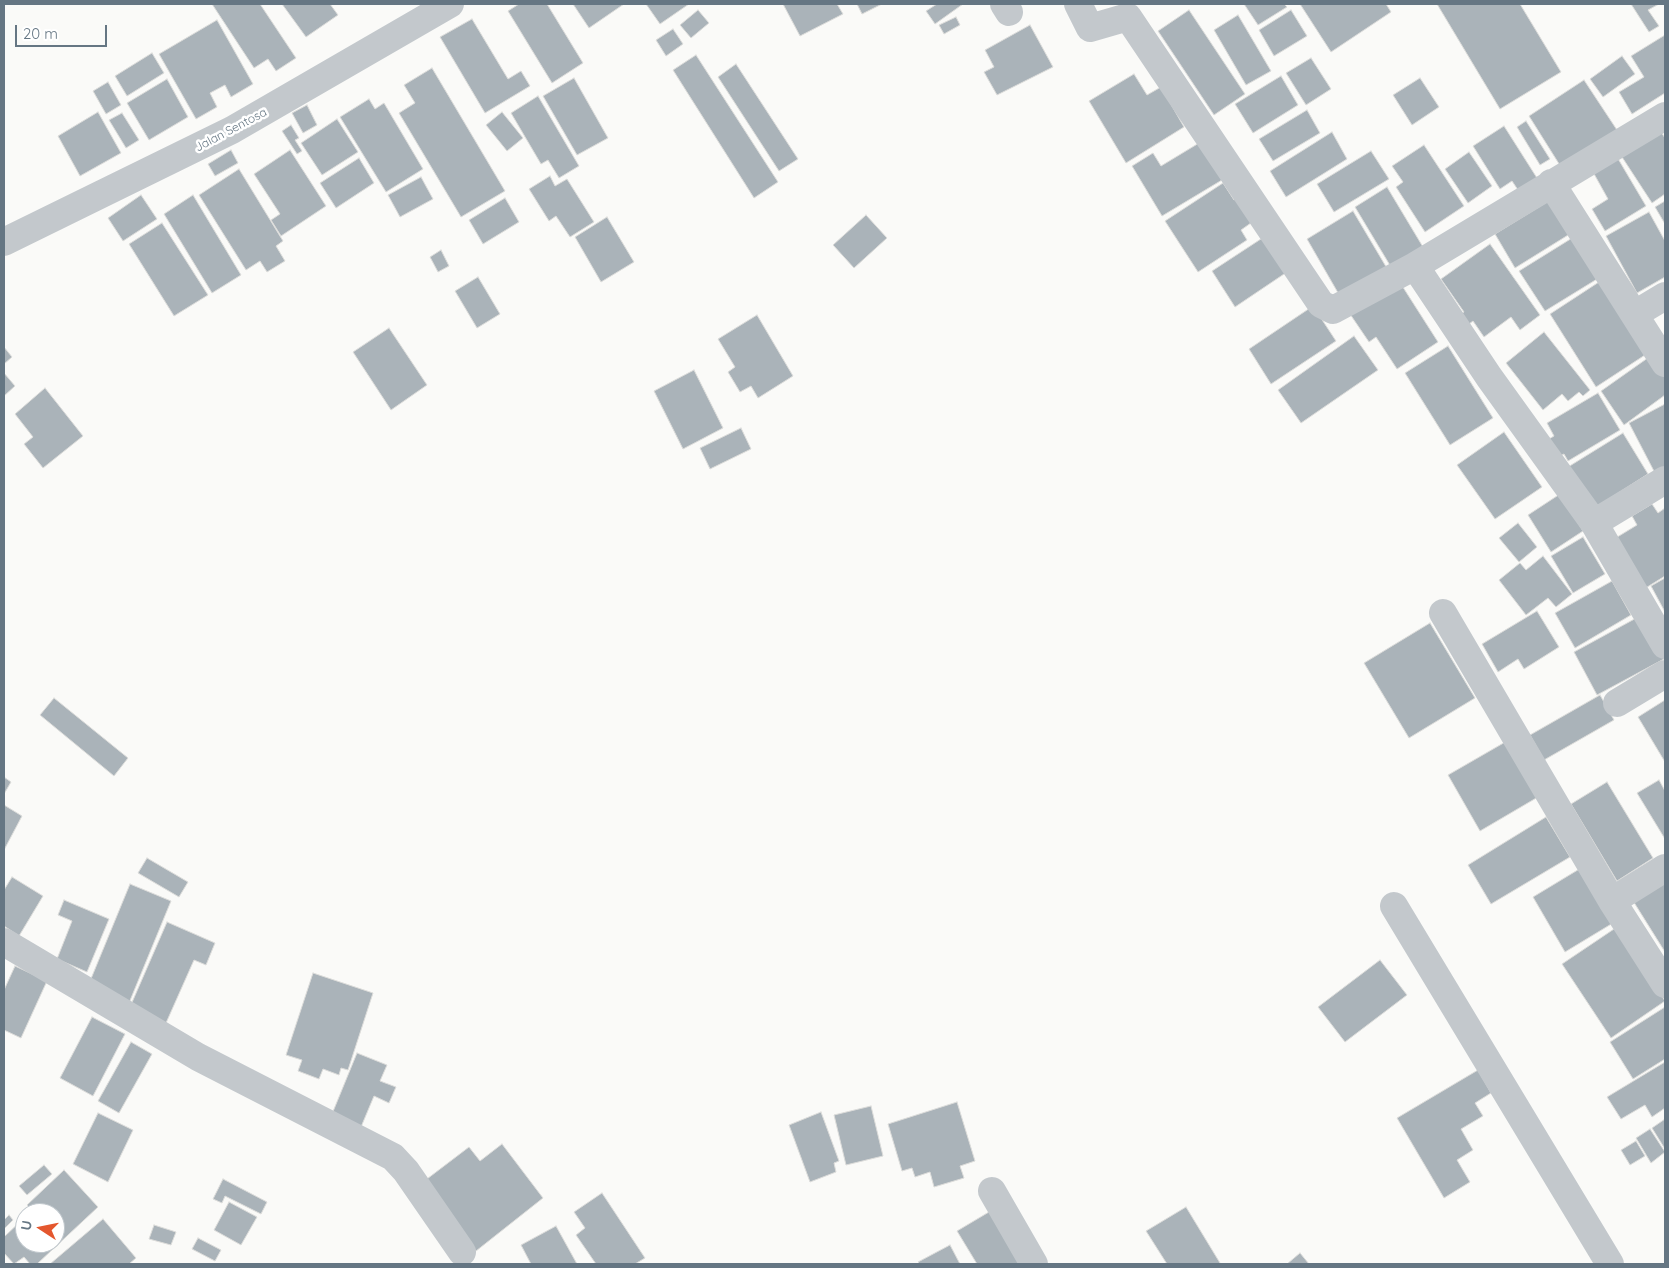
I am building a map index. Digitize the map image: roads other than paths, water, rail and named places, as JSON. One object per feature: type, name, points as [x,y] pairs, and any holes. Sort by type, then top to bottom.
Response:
[{"type":"street","name":"Jalan Sentosa","points":[[4,242],[232,130],[450,4]]},
{"type":"street","points":[[1078,4],[1090,28],[1128,17],[1322,304],[1333,310],[1415,266],[1665,116]]},
{"type":"street","points":[[1551,183],[1665,363]]},
{"type":"street","points":[[1415,266],[1488,376],[1594,523],[1665,645]]},
{"type":"street","points":[[1635,314],[1665,296]]},
{"type":"street","points":[[1594,523],[1665,480]]},
{"type":"street","points":[[1443,613],[1612,901],[1665,984]]},
{"type":"street","points":[[1617,703],[1665,674]]},
{"type":"street","points":[[1612,901],[1665,868]]},
{"type":"street","points":[[1394,906],[1610,1264]]},
{"type":"street","points":[[4,942],[198,1056],[393,1157],[406,1171],[462,1252]]},
{"type":"street","points":[[992,1191],[1034,1264]]}]
